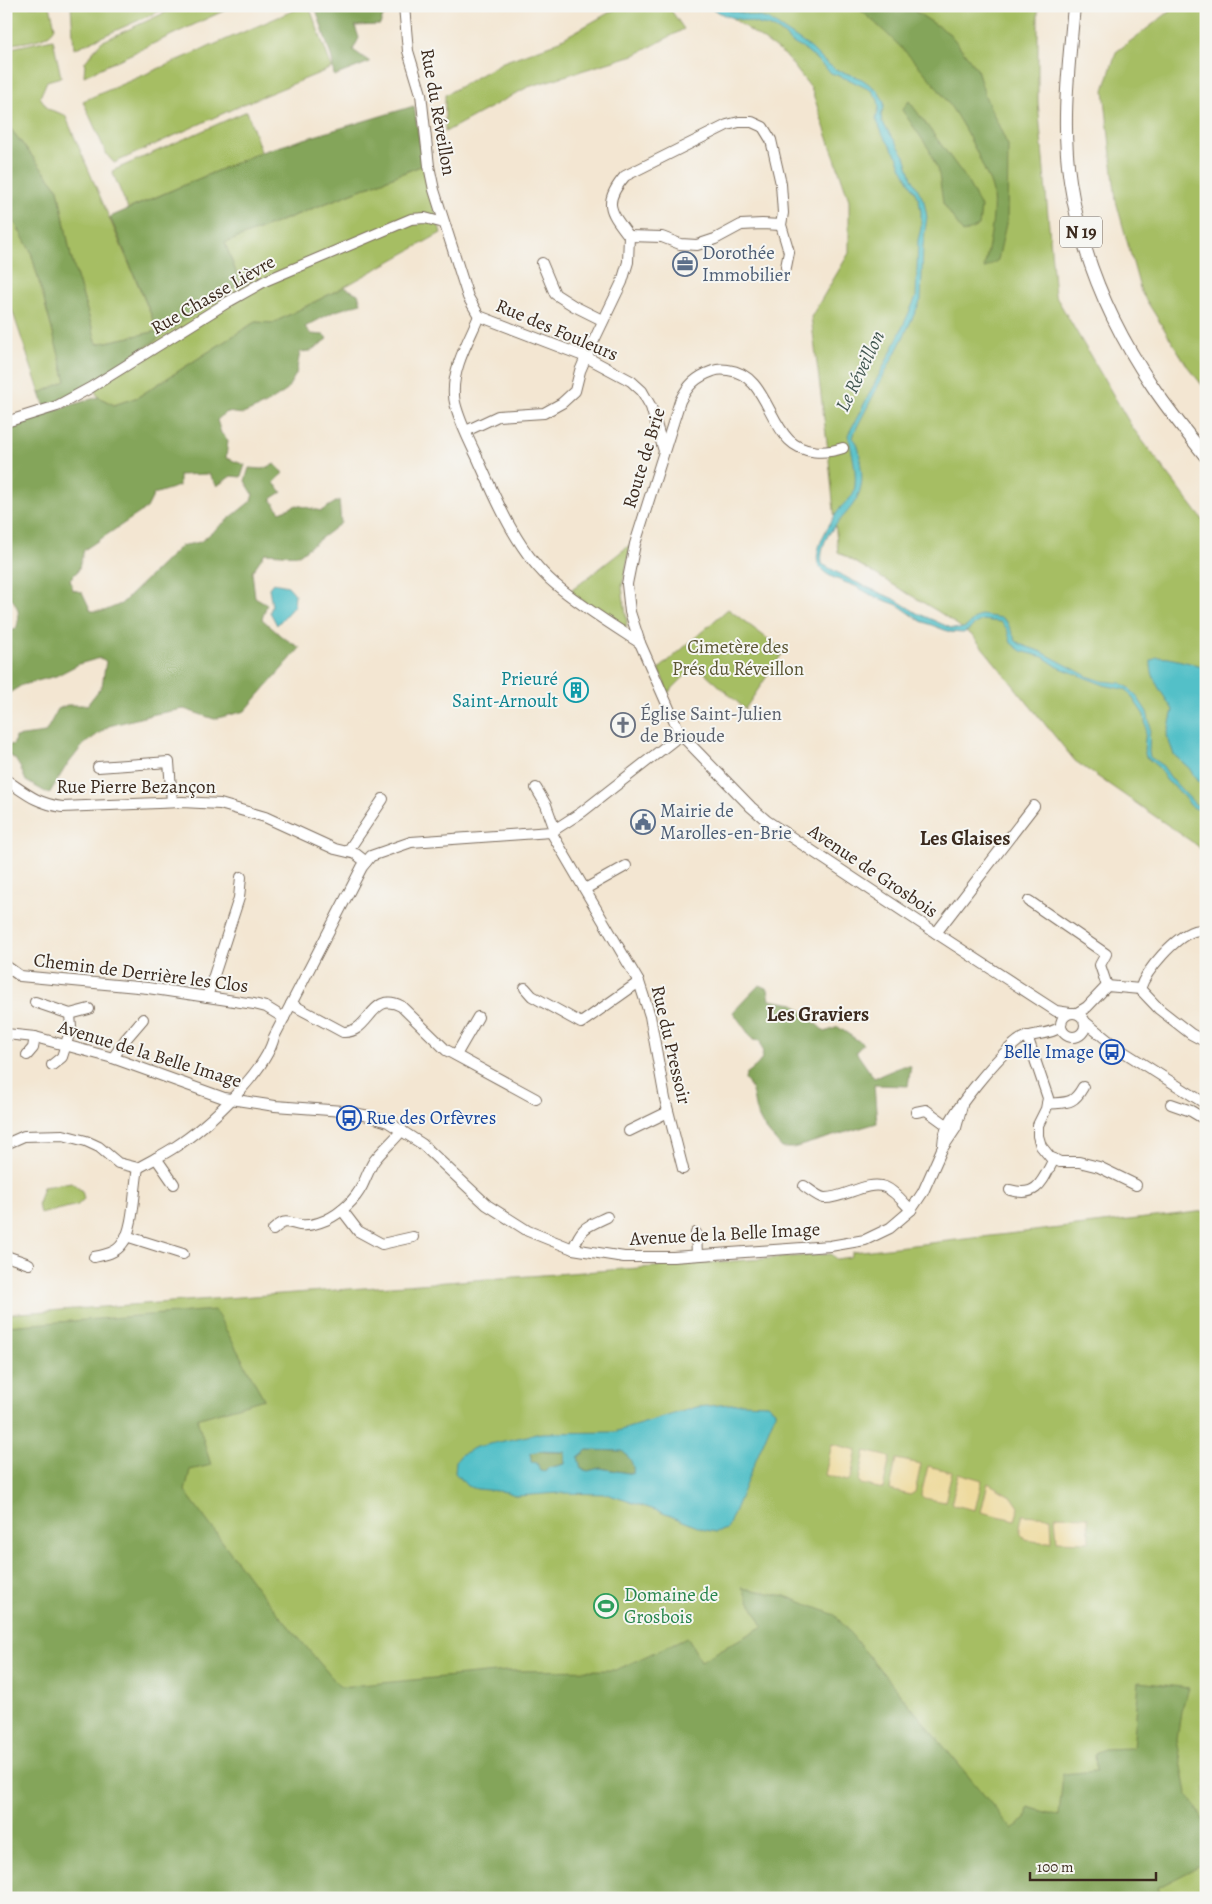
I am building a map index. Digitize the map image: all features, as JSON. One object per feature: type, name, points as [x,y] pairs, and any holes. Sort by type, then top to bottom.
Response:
[{"type":"main road","name":"N 19","points":[[1074,6],[1067,91],[1067,151],[1070,180],[1085,245],[1098,286],[1123,339],[1153,388],[1206,457]]},
{"type":"street","name":"Rue du Réveillon","points":[[404,6],[408,51],[420,94],[429,166],[444,222],[468,297],[479,316]]},
{"type":"street","points":[[466,431],[498,416],[544,413],[562,403],[575,391],[580,371],[602,320],[622,282],[628,262],[629,236],[612,214],[610,203],[615,189],[625,176],[727,125],[739,122],[752,122],[762,128],[771,140],[781,184],[783,213],[781,225],[789,252],[786,267]]},
{"type":"street","name":"Rue Chasse Lièvre","points":[[6,422],[65,402],[265,281],[411,219],[425,218],[444,222]]},
{"type":"street","points":[[629,236],[662,237],[680,244],[697,246],[741,226],[781,225]]},
{"type":"street","points":[[542,263],[555,294],[602,320]]},
{"type":"street","name":"Rue des Fouleurs","points":[[479,316],[586,357],[631,381],[642,391],[651,407],[664,451]]},
{"type":"street","points":[[479,316],[456,372],[454,396],[466,431],[492,490],[516,536],[531,558],[555,584],[640,642]]},
{"type":"street","name":"Route de Brie","points":[[678,729],[640,642],[630,612],[627,584],[635,544],[680,401],[687,387],[700,375],[717,369],[734,371],[748,378],[760,391],[789,440],[801,448],[816,452],[831,452],[843,448]]},
{"type":"street","points":[[678,729],[684,730],[687,733],[686,740],[680,743],[674,740],[673,734],[678,729]]},
{"type":"street","points":[[6,1144],[24,1136],[63,1135],[86,1140],[99,1147],[118,1163],[138,1168],[156,1158],[187,1138],[207,1122],[244,1085],[260,1064],[272,1045],[274,1037],[291,1004],[366,862],[371,856],[411,842],[553,831],[582,812],[674,740]]},
{"type":"street","name":"Avenue de Grosbois","points":[[686,740],[767,821],[936,934],[1056,1011],[1079,1016],[1116,1046],[1206,1104]]},
{"type":"street","points":[[98,766],[169,762],[172,802]]},
{"type":"street","name":"Rue Pierre Bezançon","points":[[6,780],[33,799],[62,807],[172,802],[220,804],[265,817],[335,849],[361,856],[366,862]]},
{"type":"street","name":"Rue du Pressoir","points":[[536,788],[546,805],[553,831],[639,982],[650,1016],[668,1112],[682,1169]]},
{"type":"street","points":[[348,851],[383,799]]},
{"type":"street","points":[[936,934],[1034,806]]},
{"type":"street","points":[[585,889],[626,866]]},
{"type":"street","points":[[207,997],[238,898],[241,877]]},
{"type":"street","points":[[1029,901],[1106,954],[1100,965],[1107,986]]},
{"type":"street","points":[[1140,989],[1143,980],[1172,945],[1196,930],[1206,930]]},
{"type":"street","name":"Chemin de Derrière les Clos","points":[[6,966],[20,976],[148,988],[266,1007],[284,1018]]},
{"type":"street","points":[[525,988],[532,996],[581,1023],[639,982]]},
{"type":"street","points":[[1107,986],[1140,989],[1166,1014],[1191,1034],[1206,1042]]},
{"type":"street","points":[[1061,1025],[1065,1016],[1079,1016],[1107,986]]},
{"type":"street","points":[[35,1002],[70,1014],[89,1009]]},
{"type":"street","points":[[291,1004],[343,1032],[350,1033],[359,1028],[378,1006],[385,1002],[394,1003],[400,1006],[441,1046],[536,1099]]},
{"type":"street","points":[[1056,1011],[1062,1031],[1068,1037],[1075,1038],[1081,1035],[1085,1029],[1079,1016]]},
{"type":"street","points":[[52,1065],[62,1057],[66,1046],[71,1028],[70,1014]]},
{"type":"street","points":[[456,1055],[478,1018]]},
{"type":"street","points":[[113,1058],[143,1019]]},
{"type":"street","name":"Avenue de la Belle Image","points":[[6,1034],[35,1037],[113,1058],[212,1095],[274,1106],[343,1111],[388,1122],[422,1144],[470,1190],[493,1209],[528,1231],[573,1249],[624,1257],[650,1258],[830,1246],[865,1240],[890,1228],[911,1210],[923,1192],[942,1149],[944,1132],[952,1126],[956,1111],[972,1091],[1008,1050],[1028,1040],[1054,1032],[1061,1025]]},
{"type":"street","name":"Avenue de Grosbois","points":[[1081,1035],[1092,1036],[1116,1046]]},
{"type":"street","points":[[27,1055],[33,1048],[35,1037]]},
{"type":"street","name":"Avenue de la Belle Image","points":[[1028,1040],[1068,1037]]},
{"type":"street","points":[[1028,1040],[1048,1098],[1046,1109],[1038,1125],[1038,1136],[1041,1146],[1054,1160],[1099,1166],[1136,1185]]},
{"type":"street","points":[[1047,1104],[1070,1102],[1077,1098],[1083,1087]]},
{"type":"street","points":[[1171,1104],[1191,1111],[1206,1120]]},
{"type":"street","points":[[916,1112],[926,1110],[952,1126]]},
{"type":"street","points":[[629,1130],[668,1112]]},
{"type":"street","points":[[273,1230],[280,1223],[288,1221],[301,1225],[326,1220],[342,1210],[361,1188],[373,1163],[402,1130]]},
{"type":"street","points":[[156,1158],[174,1184]]},
{"type":"street","points":[[1010,1190],[1028,1193],[1034,1190],[1054,1160]]},
{"type":"street","points":[[94,1257],[112,1252],[122,1244],[129,1231],[138,1168]]},
{"type":"street","points":[[804,1186],[823,1198],[875,1185],[884,1186],[891,1190],[911,1210]]},
{"type":"street","points":[[342,1210],[358,1231],[382,1244],[413,1237]]},
{"type":"street","points":[[573,1249],[579,1233],[607,1217]]},
{"type":"street","points":[[696,1232],[697,1256]]},
{"type":"street","points":[[126,1236],[183,1254]]},
{"type":"street","points":[[6,1256],[29,1264]]},
{"type":"green space","points":[[6,6],[50,6],[55,27],[46,36],[6,45]]},
{"type":"green space","points":[[71,6],[171,6],[74,49]]},
{"type":"green space","points":[[193,6],[234,6],[84,76],[85,62],[101,42],[177,7],[191,9]]},
{"type":"green space","points":[[304,6],[309,6],[332,68],[246,103],[114,163],[107,155],[83,101]]},
{"type":"green space","points":[[315,6],[397,6],[398,9],[383,16],[380,25],[355,26],[359,38],[353,50],[370,62],[334,76],[332,59]]},
{"type":"green space","points":[[621,6],[668,6],[684,29],[637,54],[528,87],[445,132],[445,95],[503,62],[553,44]]},
{"type":"green space","points":[[715,6],[1038,6],[1038,102],[1055,295],[1132,427],[1206,524],[1206,856],[1198,846],[1075,761],[973,636],[939,612],[838,552],[828,450],[811,317],[849,253],[849,200],[811,88],[785,55]]},
{"type":"green space","points":[[856,6],[907,6],[950,34],[977,69],[985,96],[1008,146],[1007,219],[998,260],[984,269],[990,241],[993,194],[970,138],[957,116],[928,76],[912,58]]},
{"type":"green space","points":[[1177,6],[1206,6],[1206,390],[1188,367],[1141,292],[1116,201],[1104,90],[1116,52]]},
{"type":"green space","points":[[53,39],[61,77],[47,81],[40,97],[48,109],[65,115],[158,331],[97,344],[71,257],[58,189],[6,123],[6,49]]},
{"type":"green space","points":[[909,101],[965,177],[981,207],[979,226],[963,233],[943,203],[939,174],[929,149],[902,110]]},
{"type":"green space","points":[[414,106],[423,165],[225,243],[240,283],[49,412],[98,397],[114,405],[138,397],[255,322],[273,323],[344,287],[358,294],[361,303],[333,312],[305,327],[311,334],[324,335],[328,339],[311,351],[300,352],[296,374],[286,391],[266,404],[243,414],[226,412],[217,420],[221,433],[228,440],[226,458],[245,465],[241,477],[231,476],[217,486],[209,474],[179,475],[179,486],[154,494],[147,508],[84,550],[78,571],[70,579],[73,590],[82,592],[91,611],[104,611],[121,604],[181,546],[200,542],[251,501],[253,494],[245,481],[249,468],[263,469],[275,464],[283,473],[274,483],[282,492],[271,499],[280,512],[297,505],[321,511],[339,500],[341,523],[299,555],[265,553],[252,572],[255,597],[267,604],[262,619],[281,636],[300,648],[245,711],[214,719],[184,709],[155,714],[109,726],[83,745],[65,768],[49,794],[26,781],[15,759],[6,753],[6,746],[14,744],[15,737],[45,733],[58,709],[67,705],[87,705],[102,686],[106,661],[100,658],[79,664],[56,676],[22,685],[6,695],[6,632],[16,629],[19,618],[16,605],[6,592],[6,425],[47,413],[40,393],[66,381],[31,252],[6,206],[6,123],[58,189],[71,257],[97,344],[158,331],[110,217],[261,152]]},
{"type":"green space","points":[[247,111],[261,152],[128,209],[112,171]]},
{"type":"green space","points":[[423,165],[441,233],[344,287],[273,323],[255,322],[138,397],[114,405],[98,397],[91,383],[240,283],[225,243]]},
{"type":"green space","points":[[6,206],[31,252],[66,381],[40,393],[6,292]]},
{"type":"green space","points":[[631,544],[622,587],[627,621],[626,629],[572,594],[572,590]]},
{"type":"green space","name":"Cimetère des Prés du Réveillon","points":[[728,609],[784,651],[745,709],[696,665],[668,693],[659,669]]},
{"type":"green space","points":[[759,985],[768,989],[770,1000],[794,1004],[825,1032],[838,1027],[863,1044],[856,1052],[874,1078],[903,1066],[911,1066],[908,1086],[874,1085],[877,1123],[793,1148],[782,1148],[769,1133],[758,1116],[751,1088],[745,1080],[746,1074],[761,1060],[762,1047],[760,1041],[753,1040],[733,1012]]},
{"type":"green space","points":[[71,1182],[82,1191],[84,1199],[78,1205],[40,1214],[38,1204],[43,1187]]},
{"type":"green space","name":"Domaine de Grosbois","points":[[1206,1211],[1206,1898],[6,1898],[6,1314],[831,1254],[836,1259],[850,1257],[853,1252]]},
{"type":"green space","points":[[215,1310],[264,1399],[197,1419],[211,1465],[190,1470],[185,1491],[259,1591],[340,1687],[506,1671],[616,1670],[687,1637],[701,1661],[763,1626],[742,1588],[785,1596],[835,1615],[1012,1829],[1026,1819],[1028,1807],[1059,1816],[1063,1774],[1096,1771],[1095,1753],[1104,1749],[1133,1748],[1139,1682],[1189,1688],[1181,1711],[1177,1740],[1187,1793],[1206,1824],[1206,1863],[1157,1888],[1162,1898],[6,1898],[6,1326]]},
{"type":"green space","points":[[587,1450],[622,1451],[631,1461],[633,1474],[601,1468],[588,1471],[581,1469],[578,1457]]},
{"type":"green space","points":[[539,1451],[565,1452],[565,1464],[548,1468],[545,1472],[539,1471],[531,1463],[531,1453]]},
{"type":"sand","points":[[832,1444],[857,1450],[851,1477],[848,1481],[825,1475]]},
{"type":"sand","points":[[865,1451],[890,1457],[883,1489],[861,1484],[859,1481]]},
{"type":"sand","points":[[896,1459],[921,1464],[915,1492],[910,1495],[890,1490]]},
{"type":"sand","points":[[928,1466],[952,1472],[945,1502],[924,1498],[921,1495]]},
{"type":"sand","points":[[958,1473],[982,1480],[975,1510],[954,1505],[952,1501]]},
{"type":"sand","points":[[988,1483],[1012,1497],[1019,1507],[1015,1520],[981,1512]]},
{"type":"sand","points":[[1023,1515],[1051,1517],[1052,1542],[1037,1542],[1026,1539],[1020,1531]]},
{"type":"sand","points":[[1055,1516],[1088,1517],[1089,1542],[1057,1541]]},
{"type":"water","points":[[707,6],[721,6],[729,10],[768,19],[811,48],[835,69],[862,79],[877,90],[884,101],[881,115],[882,122],[905,156],[912,178],[924,201],[927,217],[923,246],[921,300],[855,431],[853,438],[860,453],[861,486],[852,506],[825,541],[822,552],[822,564],[851,580],[896,600],[917,613],[951,628],[959,629],[966,627],[981,615],[1002,618],[1007,622],[1016,641],[1022,645],[1042,652],[1087,676],[1102,681],[1121,683],[1128,687],[1136,695],[1147,712],[1150,724],[1150,757],[1163,766],[1171,778],[1195,804],[1206,808],[1206,812],[1191,806],[1177,789],[1167,781],[1158,767],[1146,757],[1144,750],[1146,727],[1144,715],[1127,690],[1104,685],[1058,667],[1043,657],[1021,651],[1011,643],[1007,629],[1001,622],[982,620],[963,633],[950,632],[921,621],[898,605],[875,597],[827,574],[821,569],[817,555],[819,546],[827,528],[854,492],[855,471],[848,435],[893,348],[916,297],[918,240],[921,228],[919,200],[876,119],[879,107],[878,100],[872,91],[831,73],[807,51],[789,41],[785,35],[771,27],[726,16]]},
{"type":"water","points":[[273,583],[288,586],[295,594],[294,606],[277,625],[270,612],[272,606],[269,588]]},
{"type":"water","points":[[1157,657],[1206,667],[1206,787],[1197,781],[1189,768],[1174,755],[1167,736],[1173,710],[1158,687],[1151,668],[1151,661]]},
{"type":"water","points":[[742,1403],[767,1404],[775,1410],[727,1529],[716,1532],[705,1530],[658,1511],[606,1494],[560,1493],[517,1496],[507,1492],[467,1486],[455,1473],[456,1461],[462,1454],[476,1447],[541,1433],[614,1432],[697,1407]],"holes":[[[587,1450],[622,1451],[631,1461],[633,1474],[600,1468],[588,1471],[581,1469],[578,1457]],[[539,1451],[565,1452],[565,1464],[548,1468],[545,1472],[540,1471],[537,1463],[531,1462],[531,1453]]]},
{"type":"place","name":"Dorothée Immobilier","points":[[685,264]]},
{"type":"place","name":"Prieuré Saint-Arnoult","points":[[576,690]]},
{"type":"place","name":"Église Saint-Julien de Brioude","points":[[623,725]]},
{"type":"place","name":"Mairie de Marolles-en-Brie","points":[[643,822]]},
{"type":"place","name":"Belle Image","points":[[1112,1052]]},
{"type":"place","name":"Rue des Orfèvres","points":[[349,1118]]},
{"type":"place","name":"Domaine de Grosbois","points":[[606,1606]]},
{"type":"district","name":"Les Glaises","points":[[965,838]]},
{"type":"district","name":"Les Graviers","points":[[818,1014]]},
{"type":"water label","name":"Le Réveillon","points":[[860,371]]}]
